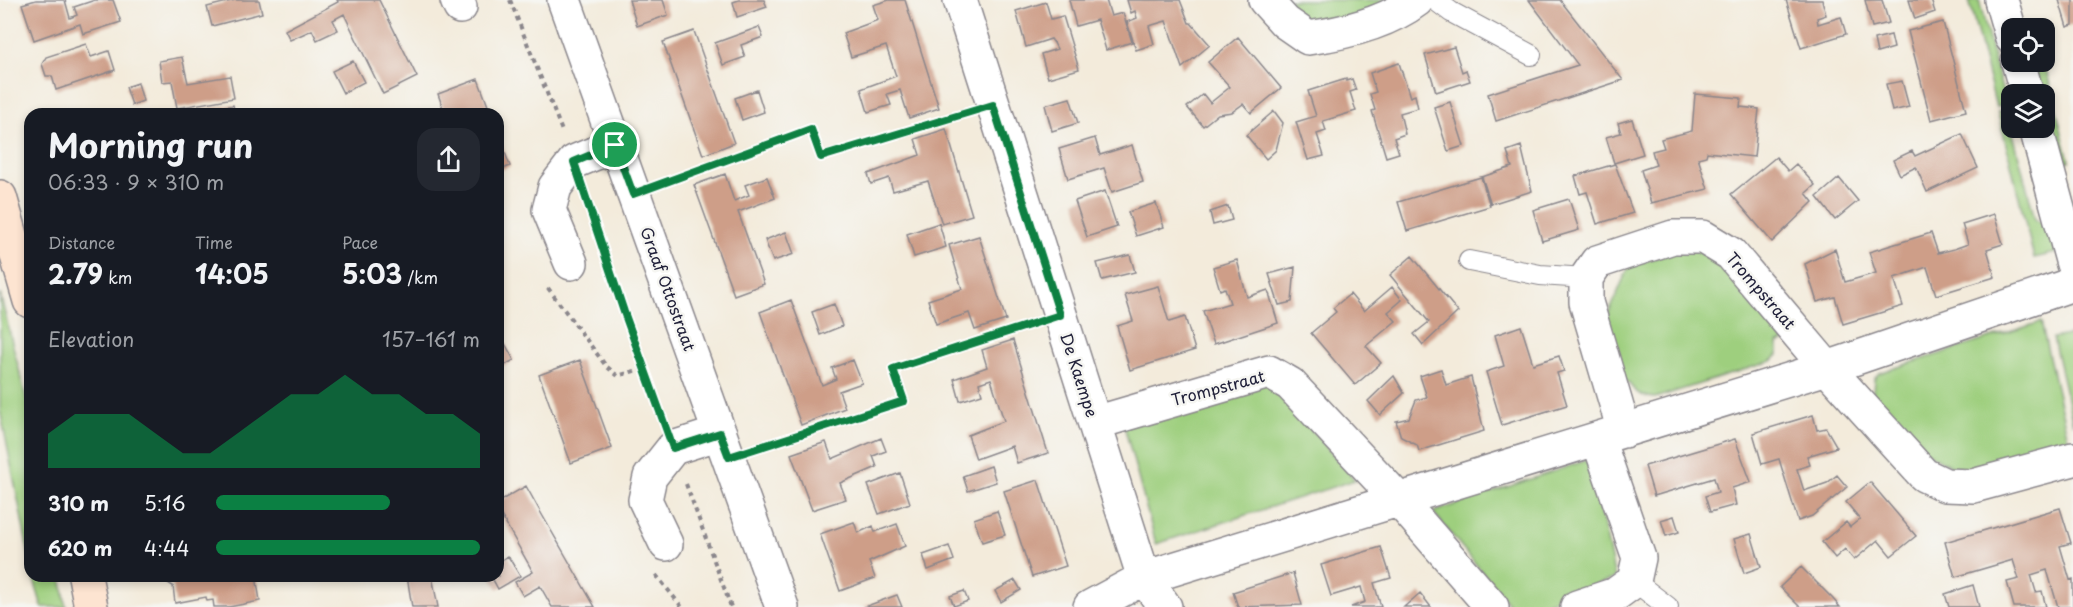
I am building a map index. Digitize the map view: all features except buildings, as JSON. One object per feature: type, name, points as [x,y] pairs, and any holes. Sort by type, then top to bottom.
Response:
[{"type":"main road","points":[[0,197],[24,281]]},
{"type":"main road","points":[[86,582],[91,607]]},
{"type":"street","name":"Graaf Ottostraat","points":[[564,0],[782,607]]},
{"type":"street","name":"De Kaempe","points":[[960,0],[1144,578],[1165,607]]},
{"type":"street","points":[[1265,0],[1285,22],[1308,38],[1325,36],[1401,12],[1417,0]]},
{"type":"street","points":[[2001,0],[2006,18]]},
{"type":"street","points":[[2039,138],[2073,264]]},
{"type":"street","points":[[571,263],[549,210],[555,187],[574,162],[615,145]]},
{"type":"street","name":"Trompstraat","points":[[1586,278],[1597,262],[1673,237],[1703,237],[1731,254],[1827,368],[1924,475],[1945,485],[1973,486],[2073,459]]},
{"type":"street","points":[[1577,607],[1616,594],[1634,581],[1639,558],[1611,435],[1586,302],[1586,278]]},
{"type":"street","points":[[1090,607],[1144,578],[1827,368],[2073,284]]},
{"type":"street","name":"Trompstraat","points":[[1095,423],[1269,372],[1290,384],[1399,500],[1492,607]]},
{"type":"street","points":[[666,544],[645,500],[650,477],[673,448],[724,445]]},
{"type":"lane","points":[[1435,0],[1451,12],[1531,55]]},
{"type":"lane","points":[[1469,261],[1539,275],[1586,278]]},
{"type":"lane","points":[[1634,581],[1668,607]]},
{"type":"path","points":[[510,0],[574,162],[644,368],[731,607]]},
{"type":"path","points":[[633,194],[811,129],[821,157],[993,105]]},
{"type":"path","points":[[571,263],[539,278],[606,366],[618,376],[644,368]]},
{"type":"path","points":[[724,445],[904,401],[893,369],[1060,315]]},
{"type":"green space","points":[[1274,0],[1393,0],[1327,32]]},
{"type":"green space","points":[[1969,0],[1979,0],[2001,86],[2001,106],[1996,107]]},
{"type":"green space","points":[[2035,72],[2047,72],[2050,84],[2038,84]]},
{"type":"green space","points":[[2055,105],[2069,161],[2058,164],[2052,138],[2055,138]]},
{"type":"green space","points":[[2004,138],[2014,138],[2035,219],[2050,229],[2056,253],[2034,258]]},
{"type":"green space","points":[[1687,248],[1708,252],[1787,341],[1778,343],[1778,355],[1772,361],[1655,398],[1646,397],[1636,392],[1628,382],[1620,385],[1602,328],[1629,266]]},
{"type":"green space","points":[[0,294],[24,389],[24,530],[0,410]]},
{"type":"green space","points":[[2041,322],[2071,452],[1966,483],[1954,468],[1921,449],[1865,395],[1873,392],[1874,379],[1879,373]]},
{"type":"green space","points":[[2073,334],[2073,424],[2053,338]]},
{"type":"green space","points":[[1268,379],[1355,480],[1156,544],[1122,418]]},
{"type":"green space","points":[[1590,459],[1615,578],[1534,607],[1511,607],[1433,512]]},
{"type":"green space","points":[[35,582],[62,582],[66,607],[42,607]]},
{"type":"route","points":[[993,105],[1060,315],[893,369],[904,401],[729,457],[720,433],[673,448],[624,312],[574,162],[615,145],[633,194],[811,129],[821,157],[993,105]]}]
